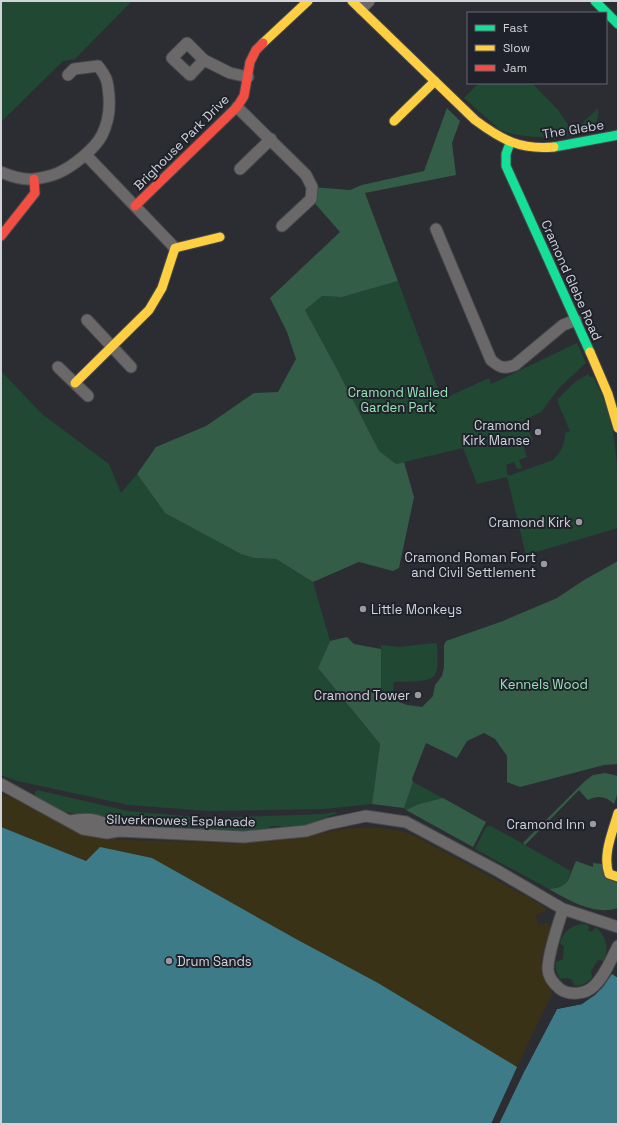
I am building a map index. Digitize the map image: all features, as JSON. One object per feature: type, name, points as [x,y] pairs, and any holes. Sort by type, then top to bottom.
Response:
[{"type":"street","name":"Brighouse Park Drive","points":[[136,206],[237,107],[244,96],[250,62],[256,50],[308,1]]},
{"type":"street","name":"The Glebe","points":[[352,1],[492,134],[526,147],[542,148],[558,147],[618,135]]},
{"type":"street","points":[[360,9],[369,1]]},
{"type":"street","points":[[596,2],[606,12]]},
{"type":"street","points":[[607,13],[618,24]]},
{"type":"street","points":[[204,60],[230,73],[248,77]]},
{"type":"street","points":[[1,172],[18,178],[34,179],[58,173],[86,155],[102,136],[110,111],[108,81],[105,74],[98,66],[74,69],[68,75]]},
{"type":"street","points":[[394,121],[435,81]]},
{"type":"street","points":[[237,107],[306,175],[312,187],[310,199],[282,226]]},
{"type":"street","points":[[240,170],[271,139]]},
{"type":"street","name":"Cramond Glebe Road","points":[[510,142],[505,154],[504,160],[506,166],[608,394],[618,428]]},
{"type":"street","points":[[86,155],[176,248]]},
{"type":"street","points":[[1,236],[35,193],[34,179]]},
{"type":"street","points":[[436,229],[491,360],[498,367],[508,368],[515,365],[563,325],[576,320]]},
{"type":"street","points":[[176,248],[220,237]]},
{"type":"street","points":[[75,383],[149,310],[156,301],[164,284],[176,248]]},
{"type":"street","points":[[87,320],[131,367]]},
{"type":"street","points":[[58,367],[88,396]]},
{"type":"street","name":"Silverknowes Esplanade","points":[[1,784],[70,821],[84,819],[97,821],[107,824],[119,831],[244,837],[306,831],[328,824],[366,816],[406,822],[498,871],[563,909],[618,927]]},
{"type":"street","points":[[618,814],[606,867],[609,874],[618,877]]},
{"type":"street","points":[[563,909],[550,955],[548,970],[552,982],[562,990],[571,993],[582,993],[594,986],[618,946]]},
{"type":"green space","points":[[1,1],[132,1],[75,59],[63,61],[1,122]]},
{"type":"green space","points":[[478,84],[533,84],[558,110],[573,132],[598,108],[598,115],[594,125],[575,134],[534,137],[508,133],[499,129],[464,98]]},
{"type":"green space","points":[[447,108],[460,121],[452,143],[456,175],[365,193],[398,281],[342,297],[322,296],[305,310],[379,451],[396,464],[404,462],[414,497],[399,568],[393,571],[359,562],[313,582],[276,559],[254,558],[241,554],[165,513],[137,474],[156,447],[206,426],[254,393],[278,392],[296,359],[287,332],[270,298],[340,232],[311,199],[312,187],[350,190],[362,185],[424,171]]},
{"type":"green space","name":"Cramond Walled Garden Park","points":[[398,281],[443,399],[489,378],[491,384],[577,343],[586,363],[559,388],[541,412],[524,420],[533,440],[523,445],[527,457],[519,460],[522,468],[517,469],[514,462],[506,465],[508,476],[553,460],[558,454],[562,448],[565,433],[570,431],[558,403],[558,399],[575,382],[588,374],[590,377],[593,377],[606,404],[614,438],[617,468],[618,528],[526,555],[507,477],[477,484],[463,448],[396,464],[379,452],[305,310],[322,296],[342,297]]},
{"type":"green space","points":[[1,371],[42,414],[109,464],[121,493],[137,474],[165,513],[254,558],[276,559],[313,582],[330,641],[318,668],[380,744],[372,804],[324,809],[207,811],[129,805],[17,781],[1,775]]},
{"type":"green space","name":"Kennels Wood","points":[[618,561],[618,764],[604,765],[520,787],[507,782],[507,756],[495,739],[484,733],[467,741],[457,758],[426,743],[412,779],[413,782],[404,808],[372,804],[380,744],[318,668],[330,641],[347,637],[354,644],[381,649],[381,691],[383,696],[407,705],[422,707],[433,696],[435,685],[442,676],[444,667],[444,645],[446,641],[503,621],[557,598],[584,580]]},
{"type":"green space","points":[[434,643],[437,644],[438,661],[434,676],[422,681],[394,682],[392,700],[383,696],[381,691],[381,645],[399,647]]},
{"type":"green space","points":[[605,773],[618,776],[618,792],[614,804],[608,799],[602,797],[595,797],[588,800],[579,790],[525,845],[523,843],[585,781],[593,775]]},
{"type":"green space","points":[[413,782],[443,798],[419,804],[406,810],[404,808]]},
{"type":"green space","points":[[37,790],[128,811],[207,818],[324,814],[335,812],[336,814],[301,826],[283,828],[281,826],[271,826],[269,829],[244,832],[181,827],[155,827],[152,825],[142,825],[137,827],[62,811],[35,796],[35,792]]},
{"type":"green space","points":[[443,798],[486,822],[473,847],[406,810],[419,804]]},
{"type":"green space","points":[[491,826],[571,871],[566,882],[558,888],[549,889],[475,849],[486,827]]},
{"type":"green space","points":[[576,861],[593,867],[593,863],[602,864],[618,884],[618,908],[600,910],[582,906],[549,889],[561,886],[568,881]]},
{"type":"green space","points":[[582,924],[588,925],[588,930],[592,932],[597,928],[605,939],[607,948],[603,961],[598,960],[591,971],[592,978],[583,984],[574,985],[572,980],[567,978],[560,979],[556,971],[556,962],[563,959],[564,946],[560,944],[565,933],[574,926]]},
{"type":"sand","name":"Drum Sands","points":[[1,793],[21,802],[79,834],[122,840],[229,843],[291,839],[343,829],[370,827],[402,831],[419,838],[542,905],[546,911],[536,915],[538,925],[548,923],[551,925],[543,952],[541,968],[543,976],[553,993],[517,1067],[587,1124],[1,1124]]},
{"type":"water","name":"Drum Sands","points":[[1,827],[86,861],[100,847],[152,858],[378,983],[517,1067],[525,1070],[557,1009],[582,1004],[603,987],[612,974],[618,978],[618,1124],[1,1124]]},
{"type":"pier","points":[[589,998],[582,1004],[557,1009],[499,1124],[491,1124],[518,1065],[524,1067],[555,1007],[581,1002]]},
{"type":"traffic: fast","points":[[595,1],[606,12]]},
{"type":"traffic: fast","points":[[607,13],[618,24]]},
{"type":"traffic: fast","points":[[554,147],[618,135]]},
{"type":"traffic: fast","points":[[510,143],[506,154],[506,166],[590,352]]},
{"type":"traffic: slow","points":[[263,43],[308,1]]},
{"type":"traffic: slow","points":[[352,1],[475,120],[494,133],[512,142],[531,147],[554,147]]},
{"type":"traffic: slow","points":[[394,121],[435,81]]},
{"type":"traffic: slow","points":[[75,383],[149,310],[162,288],[175,248],[220,237]]},
{"type":"traffic: slow","points":[[590,352],[608,394],[618,428]]},
{"type":"traffic: slow","points":[[618,813],[607,851],[607,867],[609,874],[618,877]]},
{"type":"traffic: jam","points":[[135,206],[237,107],[244,96],[250,62],[256,50],[263,43]]},
{"type":"traffic: jam","points":[[1,236],[35,193],[34,179]]},
{"type":"place","name":"Cramond Kirk Manse","points":[[538,432]]},
{"type":"place","name":"Cramond Kirk","points":[[579,522]]},
{"type":"place","name":"Cramond Roman Fort and Civil Settlement","points":[[544,564]]},
{"type":"place","name":"Little Monkeys","points":[[363,609]]},
{"type":"place","name":"Cramond Tower","points":[[418,695]]},
{"type":"place","name":"Cramond Inn","points":[[593,824]]},
{"type":"place","name":"Drum Sands","points":[[169,961]]}]
